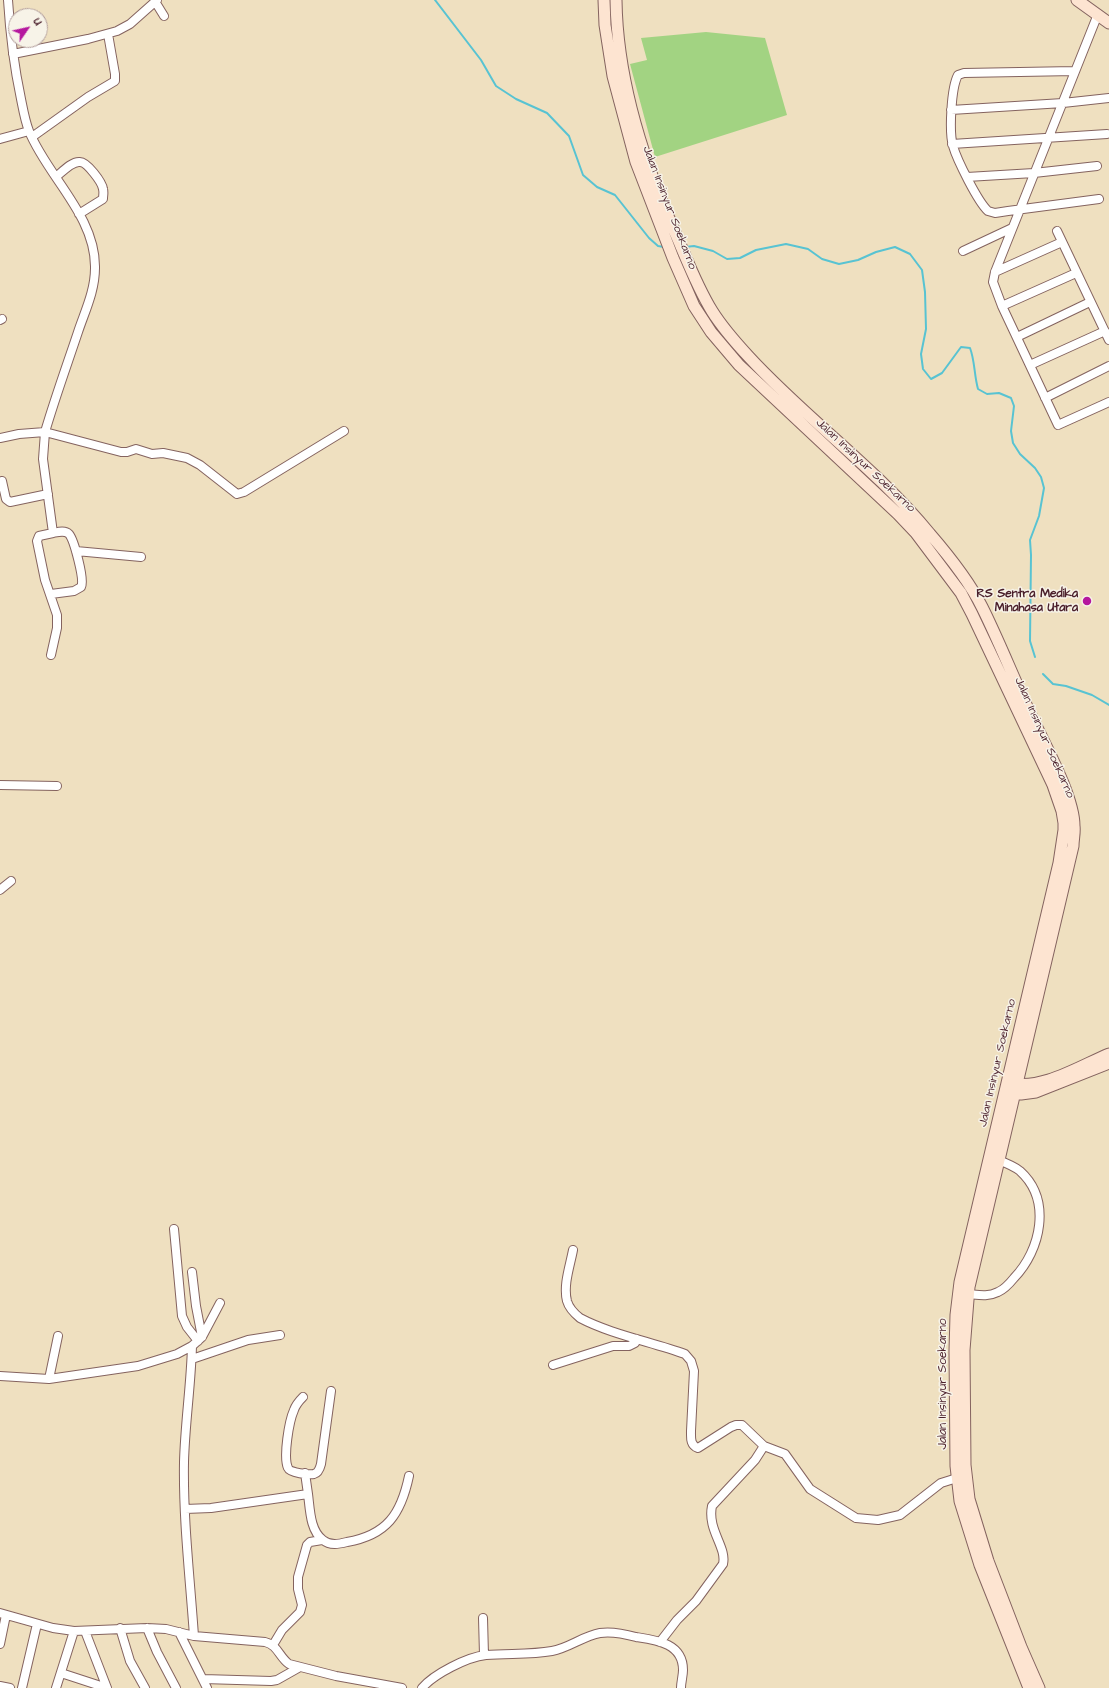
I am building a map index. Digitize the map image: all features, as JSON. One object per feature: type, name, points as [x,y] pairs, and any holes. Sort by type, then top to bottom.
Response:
[{"type":"main road","name":"Jalan Insinyur Soekarno","points":[[604,0],[605,25],[613,76],[636,162],[673,258],[694,306],[711,332],[739,366],[898,514],[916,533],[961,593],[990,637]]},
{"type":"main road","name":"Jalan Insinyur Soekarno","points":[[616,0],[616,22],[623,71],[644,155],[657,191],[684,255],[713,312],[731,337],[750,359],[903,504],[929,533],[966,581],[982,605],[990,637],[1053,785],[1062,811],[1064,830],[1059,863],[969,1294],[964,1357],[965,1465],[969,1499],[1029,1688]]},
{"type":"main road","points":[[1077,0],[1109,23]]},
{"type":"main road","points":[[665,238],[676,233]]},
{"type":"main road","points":[[1011,1088],[1049,1079],[1109,1054]]},
{"type":"main road","points":[[1011,1088],[1028,1094],[1109,1064]]},
{"type":"main road","name":"Jalan Insinyur Soekarno","points":[[1011,1088],[960,1282],[956,1315],[955,1351],[957,1478],[960,1502],[980,1565],[1008,1624],[1021,1647],[1039,1688]]},
{"type":"street","points":[[8,0],[12,54],[31,134],[41,155],[79,214],[89,237],[95,258],[93,289],[52,407],[45,432],[43,459],[53,533]]},
{"type":"street","points":[[12,54],[108,34],[123,28],[157,2],[164,16]]},
{"type":"street","points":[[1098,14],[1063,103],[1047,138],[995,272],[993,282],[1002,306],[1058,425],[1109,402]]},
{"type":"street","points":[[0,139],[31,134],[115,81],[108,34]]},
{"type":"street","points":[[1075,71],[961,74],[957,76],[952,110],[952,144],[967,177],[984,207],[988,211],[995,213],[1099,199]]},
{"type":"street","points":[[952,110],[1063,103],[1109,98]]},
{"type":"street","points":[[952,144],[1107,134]]},
{"type":"street","points":[[56,177],[75,162],[80,162],[88,166],[103,187],[103,198],[79,214]]},
{"type":"street","points":[[967,177],[1097,166]]},
{"type":"street","points":[[963,251],[1012,228]]},
{"type":"street","points":[[1057,231],[1109,340]]},
{"type":"street","points":[[995,272],[1062,242]]},
{"type":"street","points":[[1002,306],[1076,273]]},
{"type":"street","points":[[1017,337],[1090,302]]},
{"type":"street","points":[[1030,365],[1105,331]]},
{"type":"street","points":[[1045,398],[1109,366]]},
{"type":"street","points":[[0,438],[19,434],[45,432],[121,452],[136,450],[152,454],[163,453],[187,458],[200,465],[237,494],[244,492],[344,431]]},
{"type":"street","points":[[2,481],[6,499],[10,502],[48,494]]},
{"type":"street","points":[[51,594],[74,590],[82,584],[76,551],[67,532],[39,536],[37,541],[42,566],[58,618],[51,655]]},
{"type":"street","points":[[76,551],[141,557]]},
{"type":"street","points":[[0,786],[57,786]]},
{"type":"street","points":[[0,890],[11,881]]},
{"type":"street","points":[[969,1294],[985,1296],[999,1292],[1003,1289],[1022,1270],[1038,1238],[1040,1220],[1039,1205],[1033,1188],[1021,1172],[998,1160]]},
{"type":"street","points":[[174,1229],[182,1316],[184,1322],[197,1341]]},
{"type":"street","points":[[573,1250],[566,1292],[567,1302],[571,1309],[580,1318],[637,1339],[685,1354],[690,1361],[694,1371],[691,1441],[694,1446],[698,1448],[732,1427],[740,1425],[747,1429],[758,1442],[764,1446],[785,1454],[810,1489],[856,1518],[878,1520],[900,1515],[941,1484],[957,1478]]},
{"type":"street","points":[[192,1272],[196,1306],[197,1341]]},
{"type":"street","points":[[194,1636],[185,1509],[185,1438],[192,1358],[197,1341],[220,1303]]},
{"type":"street","points":[[192,1358],[248,1340],[280,1335]]},
{"type":"street","points":[[49,1379],[58,1336]]},
{"type":"street","points":[[554,1365],[613,1346],[629,1346],[637,1339]]},
{"type":"street","points":[[0,1376],[49,1379],[138,1366],[177,1354],[197,1341]]},
{"type":"street","points":[[303,1397],[296,1405],[292,1414],[286,1454],[289,1470],[296,1473],[315,1474],[321,1464],[331,1391]]},
{"type":"street","points":[[660,1642],[677,1620],[696,1601],[723,1564],[723,1552],[712,1526],[712,1506],[756,1460],[764,1446]]},
{"type":"street","points":[[305,1473],[311,1518],[322,1540]]},
{"type":"street","points":[[273,1645],[282,1630],[300,1612],[302,1605],[298,1589],[298,1578],[307,1545],[310,1542],[322,1540],[329,1543],[341,1543],[363,1538],[382,1529],[394,1517],[402,1503],[409,1476]]},
{"type":"street","points":[[185,1509],[211,1508],[308,1494]]},
{"type":"street","points":[[0,1644],[3,1614],[37,1624],[74,1631],[147,1628],[180,1632],[194,1636],[265,1642],[273,1645],[285,1661],[300,1667],[371,1685],[402,1688]]},
{"type":"street","points":[[483,1618],[484,1655]]},
{"type":"street","points":[[22,1688],[37,1624]]},
{"type":"street","points":[[120,1628],[130,1661],[145,1688]]},
{"type":"street","points":[[147,1628],[157,1652],[176,1688]]},
{"type":"street","points":[[56,1688],[74,1631]]},
{"type":"street","points":[[61,1673],[99,1687],[107,1688],[85,1631]]},
{"type":"street","points":[[180,1632],[207,1688]]},
{"type":"street","points":[[422,1688],[430,1680],[447,1669],[484,1655],[552,1651],[574,1644],[592,1635],[606,1632],[660,1642],[673,1648],[681,1660],[683,1670],[681,1688]]},
{"type":"street","points":[[203,1679],[271,1681],[277,1680],[300,1667]]},
{"type":"street","points":[[0,1686],[10,1688]]},
{"type":"green space","points":[[706,32],[765,38],[787,115],[655,157],[630,64],[647,60],[641,38]]},
{"type":"waterway","points":[[435,0],[481,60],[496,86],[516,99],[547,113],[569,136],[583,175],[597,187],[615,195],[649,238],[658,246],[664,247]]},
{"type":"waterway","points":[[685,247],[694,246],[713,251],[727,259],[740,258],[756,250],[786,244],[808,249],[822,259],[839,264],[858,260],[876,252],[895,247],[910,254],[922,270],[925,292],[926,329],[921,354],[923,369],[931,379],[942,373],[961,347],[970,348],[978,389],[987,394],[999,393],[1011,398],[1014,406],[1011,431],[1013,443],[1020,454],[1035,468],[1041,477],[1044,488],[1039,516],[1030,540],[1030,641],[1035,657]]},
{"type":"waterway","points":[[1043,674],[1053,684],[1066,686],[1092,695],[1109,705]]},
{"type":"place","name":"RS Sentra Medika Minahasa Utara","points":[[1087,601]]}]
